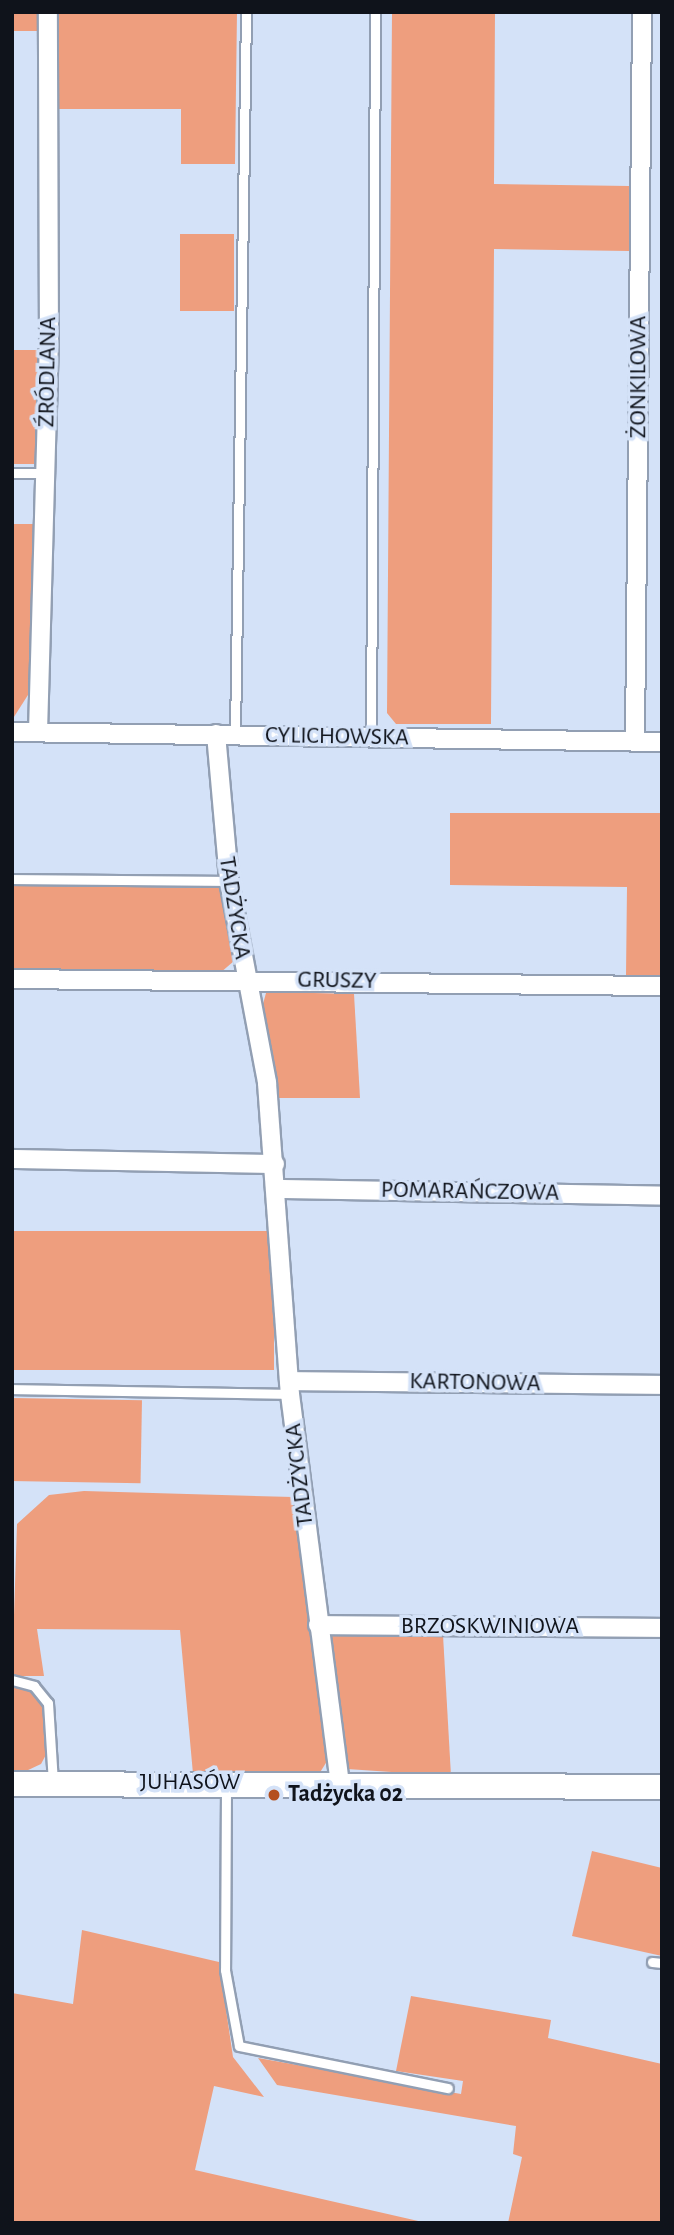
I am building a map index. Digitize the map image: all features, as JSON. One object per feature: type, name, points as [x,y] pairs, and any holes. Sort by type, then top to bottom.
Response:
[{"type":"street","name":"ŹRÓDLANA","points":[[38,732],[45,473],[48,12]]},
{"type":"street","name":"ŻONKILOWA","points":[[635,742],[642,12]]},
{"type":"street","name":"CYLICHOWSKA","points":[[12,732],[662,742]]},
{"type":"street","name":"TADŻYCKA","points":[[216,734],[229,881],[278,1189],[289,1388],[340,1785]]},
{"type":"street","name":"GRUSZY","points":[[12,979],[246,979],[662,986]]},
{"type":"street","points":[[12,1158],[275,1164]]},
{"type":"street","name":"POMARAŃCZOWA","points":[[278,1189],[662,1196]]},
{"type":"street","name":"KARTONOWA","points":[[289,1388],[662,1385]]},
{"type":"street","name":"BRZOSKWINIOWA","points":[[318,1625],[662,1628]]},
{"type":"street","name":"JUHASÓW","points":[[12,1784],[662,1787]]},
{"type":"lane","points":[[235,735],[246,12]]},
{"type":"lane","points":[[371,738],[375,12]]},
{"type":"lane","points":[[12,473],[45,473]]},
{"type":"lane","points":[[12,879],[229,881]]},
{"type":"lane","name":"KARTONOWA","points":[[12,1389],[289,1388]]},
{"type":"lane","points":[[12,1680],[34,1686],[48,1703],[53,1784]]},
{"type":"lane","points":[[226,1783],[225,1970],[239,2046],[448,2088]]},
{"type":"shaded area","points":[[12,12],[43,12],[43,31],[12,31]]},
{"type":"shaded area","points":[[59,12],[237,12],[235,164],[181,164],[181,109],[59,109]]},
{"type":"shaded area","points":[[392,12],[495,12],[494,184],[629,186],[629,251],[494,249],[491,724],[396,724],[387,713]]},
{"type":"shaded area","points":[[180,234],[234,234],[234,311],[180,311]]},
{"type":"shaded area","points":[[12,350],[40,350],[40,464],[12,464]]},
{"type":"shaded area","points":[[12,524],[39,524],[35,684],[12,720]]},
{"type":"shaded area","points":[[450,813],[662,813],[662,975],[626,975],[627,887],[450,885]]},
{"type":"shaded area","points":[[12,885],[220,888],[234,961],[220,973],[12,971]]},
{"type":"shaded area","points":[[266,993],[354,994],[360,1098],[279,1098],[263,1004]]},
{"type":"shaded area","points":[[12,1231],[274,1231],[274,1370],[12,1370]]},
{"type":"shaded area","points":[[12,1398],[142,1400],[141,1483],[12,1481]]},
{"type":"shaded area","points":[[84,1491],[293,1497],[329,1758],[319,1774],[193,1774],[180,1630],[37,1629],[44,1676],[12,1676],[17,1524],[49,1495]]},
{"type":"shaded area","points":[[330,1632],[443,1635],[451,1776],[347,1769]]},
{"type":"shaded area","points":[[12,1686],[29,1687],[43,1704],[48,1751],[41,1764],[26,1771],[12,1771]]},
{"type":"shaded area","points":[[592,1851],[662,1868],[662,1956],[572,1936]]},
{"type":"shaded area","points":[[82,1930],[219,1962],[233,2057],[264,2097],[214,2086],[195,2170],[427,2223],[12,2223],[12,1993],[73,2004]]},
{"type":"shaded area","points":[[411,1996],[551,2020],[548,2038],[662,2064],[662,2223],[508,2223],[522,2157],[513,2154],[516,2126],[277,2085],[258,2058],[461,2094],[463,2081],[396,2071]]},
{"type":"place","name":"Tadżycka 02","points":[[274,1795]]}]
